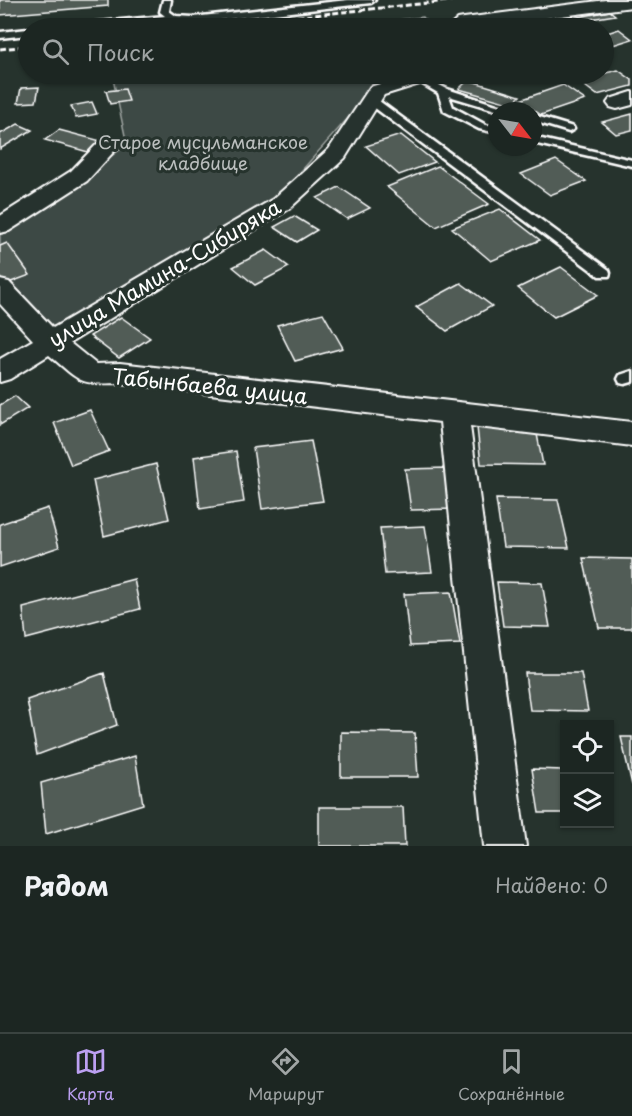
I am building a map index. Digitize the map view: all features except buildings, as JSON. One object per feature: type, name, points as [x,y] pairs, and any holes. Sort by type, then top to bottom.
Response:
[{"type":"street","points":[[504,18],[632,2]]},
{"type":"street","name":"улица Мамина-Сибиряка","points":[[0,372],[281,204],[337,153],[377,91],[398,84]]},
{"type":"street","points":[[0,226],[79,176],[107,147]]},
{"type":"street","name":"Табынбаева улица","points":[[0,288],[51,342],[90,375],[120,373],[632,434]]},
{"type":"street","points":[[454,414],[505,846]]},
{"type":"lane","points":[[167,0],[164,12],[174,18]]},
{"type":"lane","points":[[211,18],[371,0]]},
{"type":"lane","points":[[0,35],[18,33]]},
{"type":"lane","points":[[433,84],[443,91],[488,104]]},
{"type":"lane","points":[[443,91],[448,109],[488,128]]},
{"type":"lane","points":[[371,100],[604,273]]},
{"type":"lane","points":[[542,121],[569,129]]},
{"type":"lane","points":[[542,142],[632,163]]},
{"type":"green space","name":"Старое мусульманское кладбище","points":[[114,84],[394,84],[363,101],[280,195],[54,333],[0,278],[0,234],[127,145]]},
{"type":"railway","points":[[285,18],[457,0]]},
{"type":"railway","points":[[0,49],[18,47]]}]
